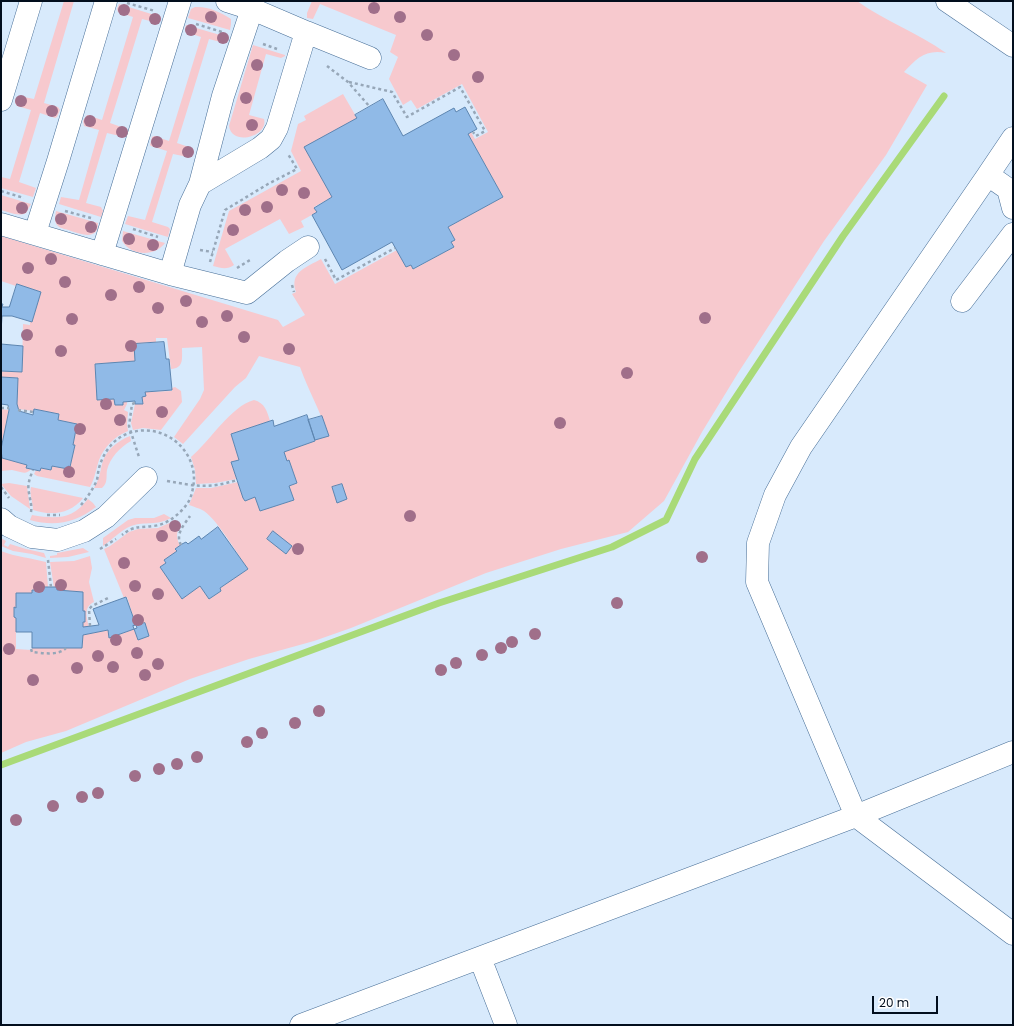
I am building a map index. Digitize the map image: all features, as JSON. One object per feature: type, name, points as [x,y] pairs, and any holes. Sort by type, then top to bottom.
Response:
[{"type":"street","points":[[1,100],[31,1]]},
{"type":"street","points":[[35,233],[106,1]]},
{"type":"street","points":[[102,254],[180,1]]},
{"type":"street","points":[[227,1],[252,9],[370,58]]},
{"type":"street","points":[[947,1],[1013,46]]},
{"type":"street","points":[[170,274],[190,205],[200,184],[223,96],[252,9]]},
{"type":"street","points":[[200,184],[260,148],[271,139],[277,128],[306,32]]},
{"type":"street","points":[[1013,138],[801,447],[775,495],[758,544],[757,582],[856,816],[1013,934]]},
{"type":"street","points":[[988,175],[1011,195]]},
{"type":"street","points":[[1,224],[170,274],[247,293],[287,261],[316,251]]},
{"type":"street","points":[[962,301],[1013,234]]},
{"type":"street","points":[[1,519],[8,526],[32,537],[58,540],[84,531],[106,517],[146,478]]},
{"type":"street","points":[[301,1025],[856,816],[1013,752]]},
{"type":"street","points":[[480,958],[506,1025]]},
{"type":"path","points":[[348,82],[392,92],[407,117],[460,87],[485,131],[476,136],[473,132]]},
{"type":"path","points":[[209,264],[225,210],[297,169],[287,150]]},
{"type":"path","points":[[316,251],[336,280],[396,248]]},
{"type":"path","points":[[235,268],[256,257]]},
{"type":"path","points":[[135,403],[132,404],[129,426],[146,478],[203,487],[237,480]]},
{"type":"path","points":[[1,408],[9,408]]},
{"type":"path","points":[[18,410],[33,412]]},
{"type":"path","points":[[25,533],[32,505],[28,487],[33,470]]},
{"type":"path","points":[[182,545],[179,541],[180,530],[190,516]]},
{"type":"path","points":[[90,626],[89,609],[108,598]]},
{"type":"path","points":[[30,649],[32,652],[59,653],[63,652],[66,648]]},
{"type":"shaded area","points":[[64,1],[74,1],[44,103],[58,107],[60,110],[55,118],[40,113],[19,182],[36,188],[33,197],[1,188],[1,177],[10,179],[31,110],[17,106],[15,100],[19,96],[34,99]]},
{"type":"shaded area","points":[[312,1],[857,1],[946,53],[933,52],[922,56],[904,72],[927,85],[886,155],[824,241],[738,373],[702,432],[664,501],[628,532],[561,549],[486,573],[351,628],[314,641],[249,659],[190,679],[66,731],[26,742],[1,753],[1,551],[46,562],[48,587],[43,587],[43,590],[32,590],[32,593],[16,593],[16,608],[14,608],[14,617],[16,618],[16,649],[31,650],[32,648],[82,648],[83,635],[108,630],[110,638],[134,629],[138,640],[149,636],[145,623],[136,626],[127,597],[124,598],[104,549],[129,532],[138,529],[158,528],[174,521],[181,524],[177,535],[180,546],[175,549],[177,551],[164,561],[166,563],[160,567],[182,598],[200,586],[209,599],[221,591],[220,588],[248,569],[216,522],[204,511],[189,505],[196,488],[211,488],[238,482],[245,501],[255,497],[260,511],[294,500],[289,486],[297,483],[284,452],[328,435],[300,367],[259,356],[246,378],[235,387],[183,444],[174,437],[200,399],[204,390],[202,347],[182,348],[182,359],[180,365],[171,369],[167,338],[156,338],[156,342],[134,344],[135,361],[95,364],[97,400],[114,399],[115,405],[123,405],[123,402],[127,402],[124,410],[128,412],[128,431],[114,439],[107,446],[99,460],[90,487],[37,476],[34,474],[36,470],[40,471],[41,468],[51,470],[52,466],[68,469],[75,445],[73,445],[77,424],[58,420],[59,414],[34,409],[34,411],[18,409],[18,378],[1,377],[1,371],[22,372],[23,324],[30,325],[30,322],[32,322],[41,292],[17,284],[16,286],[1,281],[1,236],[278,320],[283,327],[305,315],[292,294],[296,292],[294,285],[297,275],[305,268],[321,259],[335,284],[397,250],[406,267],[411,265],[414,269],[454,247],[451,242],[455,240],[448,227],[503,197],[468,134],[471,132],[475,139],[488,132],[462,84],[417,109],[411,100],[403,105],[389,79],[398,57],[390,52],[396,35],[320,4],[313,19],[307,18],[307,13]]},
{"type":"shaded area","points":[[119,4],[161,17],[158,23],[142,19],[110,123],[127,129],[124,137],[107,133],[86,203],[101,207],[103,211],[101,217],[59,204],[61,197],[79,200],[99,130],[84,126],[83,121],[87,115],[102,120],[133,17],[118,12],[117,9]]},
{"type":"shaded area","points":[[195,7],[204,7],[214,10],[231,19],[230,30],[188,18],[191,9]]},
{"type":"shaded area","points":[[186,25],[227,37],[227,41],[224,43],[209,39],[177,143],[192,148],[192,157],[173,154],[152,222],[168,227],[170,229],[168,237],[125,224],[128,216],[145,220],[167,151],[150,145],[152,137],[154,136],[169,141],[201,37],[186,32]]},
{"type":"shaded area","points":[[253,45],[285,56],[281,58],[266,54],[249,115],[264,119],[264,125],[261,130],[250,137],[236,136],[229,126]]},
{"type":"shaded area","points":[[343,94],[357,118],[332,197],[314,207],[317,212],[301,221],[304,227],[289,234],[280,219],[225,249],[234,265],[226,268],[213,266],[229,211],[301,171],[291,151],[298,124],[306,120],[304,116]]},
{"type":"shaded area","points":[[1,195],[31,204],[26,213],[10,213],[1,210]]},
{"type":"shaded area","points":[[56,211],[98,223],[97,229],[92,234],[84,235],[61,228],[56,223]]},
{"type":"shaded area","points":[[123,231],[165,243],[161,248],[155,251],[143,253],[137,252],[131,250],[122,241]]},
{"type":"shaded area","points":[[175,387],[181,391],[182,402],[161,430],[143,428],[133,430],[131,423],[135,404],[143,404],[142,397],[145,396],[145,392],[172,391],[172,388]]},
{"type":"shaded area","points":[[254,400],[263,405],[267,411],[270,421],[231,434],[239,460],[231,462],[237,479],[215,483],[196,484],[195,470],[191,457],[229,416],[237,409]]},
{"type":"shaded area","points":[[1,409],[9,410],[1,449]]},
{"type":"shaded area","points":[[130,436],[131,441],[123,446],[110,461],[104,486],[102,488],[94,488],[106,455],[116,444]]},
{"type":"shaded area","points":[[1,455],[3,455],[2,458],[27,465],[26,468],[31,469],[25,473],[12,470],[1,471]]},
{"type":"shaded area","points":[[9,483],[27,486],[30,509],[11,496],[1,484]]},
{"type":"shaded area","points":[[31,487],[83,498],[67,510],[54,513],[40,512],[33,510],[30,492]]},
{"type":"shaded area","points":[[88,499],[96,507],[72,520],[48,523],[30,520],[32,515],[56,517],[70,514],[82,506]]},
{"type":"shaded area","points":[[164,514],[171,518],[156,523],[131,526],[103,546],[103,538],[128,520],[135,518],[154,518]]},
{"type":"shaded area","points":[[1,538],[6,541],[4,545],[8,547],[10,544],[44,553],[46,558],[13,551],[1,546]]},
{"type":"shaded area","points":[[83,548],[89,552],[68,557],[50,558],[50,556],[57,555],[57,553]]},
{"type":"shaded area","points":[[90,556],[92,568],[89,582],[94,602],[88,607],[87,610],[89,627],[83,627],[83,622],[85,622],[85,611],[83,611],[83,592],[57,590],[57,587],[54,588],[50,562],[74,561]]},
{"type":"building","points":[[383,99],[403,136],[454,108],[456,112],[465,107],[477,129],[468,134],[503,197],[448,227],[455,240],[451,242],[454,247],[413,269],[411,265],[406,267],[392,242],[342,270],[312,215],[317,212],[314,208],[332,197],[304,147],[357,118],[355,115]]},
{"type":"building","points":[[17,284],[41,292],[32,322],[12,316],[2,316],[1,332],[1,304],[3,304],[2,307],[9,307]]},
{"type":"building","points":[[164,342],[166,359],[169,359],[172,390],[145,392],[146,396],[142,397],[143,404],[135,404],[135,401],[123,402],[123,405],[115,405],[114,399],[97,400],[95,364],[135,361],[134,344]]},
{"type":"building","points":[[1,344],[23,346],[22,372],[1,371]]},
{"type":"building","points":[[1,377],[18,378],[17,404],[19,411],[33,415],[34,409],[59,414],[58,420],[77,424],[73,445],[75,445],[70,467],[68,466],[68,469],[52,466],[51,470],[41,468],[40,471],[26,468],[27,465],[2,458],[1,449],[9,410],[8,405],[1,404]]},
{"type":"building","points":[[307,415],[315,441],[284,452],[287,461],[289,460],[297,483],[289,486],[294,500],[260,511],[255,497],[245,501],[243,498],[231,462],[239,460],[231,434],[273,420],[274,426]]},
{"type":"building","points":[[322,416],[329,436],[315,440],[308,420]]},
{"type":"building","points":[[342,484],[347,499],[337,503],[332,487]]},
{"type":"building","points":[[218,527],[248,569],[220,588],[221,591],[209,599],[200,586],[182,599],[160,567],[166,563],[164,560],[177,551],[175,549],[182,544],[186,542],[188,544],[199,536],[201,539]]},
{"type":"building","points":[[273,531],[292,546],[286,554],[267,539]]},
{"type":"building","points":[[43,587],[57,587],[57,590],[83,592],[83,611],[85,611],[85,622],[83,622],[83,627],[99,625],[93,609],[126,597],[137,628],[109,638],[108,630],[83,635],[82,648],[32,648],[32,632],[16,632],[14,607],[16,608],[16,593],[32,593],[32,590],[43,590]]},
{"type":"building","points":[[145,623],[149,636],[138,640],[133,626]]},
{"type":"waterway","points":[[1,765],[439,603],[612,547],[666,520],[695,459],[843,236],[944,96]]}]
